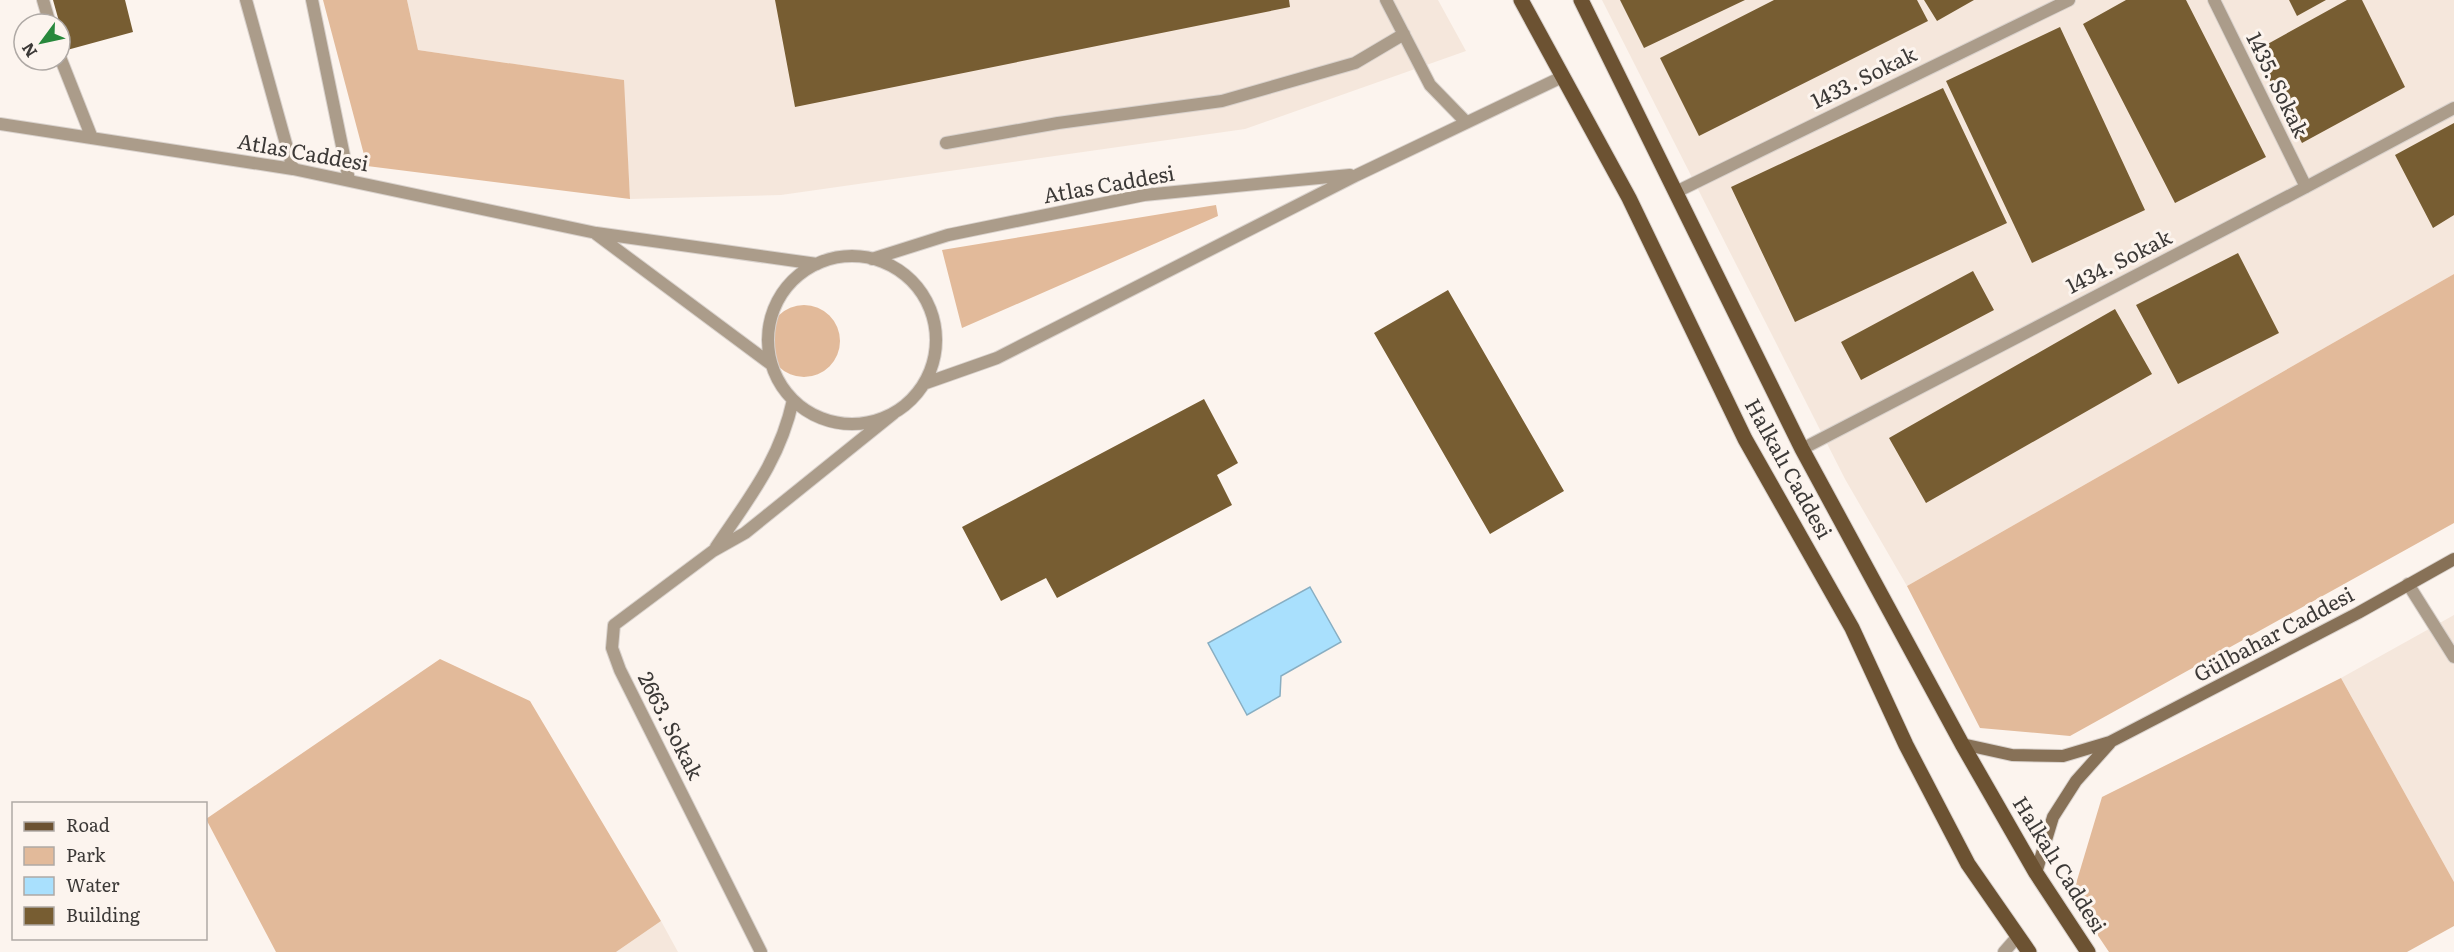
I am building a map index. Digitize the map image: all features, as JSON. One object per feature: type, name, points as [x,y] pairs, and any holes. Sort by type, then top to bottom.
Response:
[{"type":"main road","name":"Halkalı Caddesi","points":[[1521,0],[1629,198],[1745,438],[1852,628],[1906,745],[1968,864],[2029,952]]},
{"type":"main road","name":"Halkalı Caddesi","points":[[1581,0],[1802,449],[1962,744],[2036,873],[2088,952]]},
{"type":"main road","name":"Gülbahar Caddesi","points":[[1962,744],[2012,755],[2063,756],[2110,742],[2347,619],[2454,559]]},
{"type":"main road","name":"Gülbahar Caddesi","points":[[2036,873],[2053,817],[2076,781],[2110,742]]},
{"type":"street","points":[[246,0],[293,169]]},
{"type":"street","points":[[312,0],[349,180]]},
{"type":"street","points":[[1386,0],[1430,85],[1466,122]]},
{"type":"street","name":"1433. Sokak","points":[[1676,192],[2069,0]]},
{"type":"street","name":"1435. Sokak","points":[[2214,0],[2306,187]]},
{"type":"street","points":[[946,143],[1058,123],[1222,101],[1355,63],[1404,34]]},
{"type":"street","points":[[66,72],[92,138]]},
{"type":"street","name":"Atlas Caddesi","points":[[926,383],[997,358],[1357,175],[1562,77]]},
{"type":"street","name":"1434. Sokak","points":[[1802,449],[2454,108]]},
{"type":"street","name":"Atlas Caddesi","points":[[0,124],[293,169],[596,234],[817,264]]},
{"type":"street","name":"Atlas Caddesi","points":[[872,258],[948,234],[1144,195],[1357,175]]},
{"type":"street","name":"Atlas Caddesi","points":[[596,234],[772,365]]},
{"type":"street","points":[[713,551],[745,533],[912,400],[926,383],[935,358],[936,332],[930,307],[916,285],[896,268],[872,258],[844,256],[817,264],[797,277],[781,295],[771,317],[768,341],[772,365],[780,383],[793,400],[815,416],[841,424],[868,423],[894,413]]},
{"type":"street","points":[[713,551],[770,468],[787,429],[793,400]]},
{"type":"street","name":"2663. Sokak","points":[[713,551],[614,625],[612,648],[620,670],[761,952]]},
{"type":"street","points":[[2408,584],[2454,657]]},
{"type":"street","points":[[2004,952],[2018,936]]},
{"type":"shaded area","points":[[407,0],[1438,0],[1466,51],[1245,129],[781,195],[630,199],[623,80],[418,50]]},
{"type":"shaded area","points":[[1602,0],[2454,0],[2454,274],[1907,586],[1845,479]]},
{"type":"shaded area","points":[[2454,615],[2454,882],[2341,678]]},
{"type":"shaded area","points":[[661,921],[678,952],[616,952]]},
{"type":"green space","points":[[323,0],[407,0],[418,50],[624,80],[630,199],[367,166]]},
{"type":"green space","points":[[1216,205],[1218,216],[962,328],[942,250]]},
{"type":"green space","points":[[2454,274],[2454,523],[2070,736],[1980,728],[1907,586]]},
{"type":"green space","points":[[811,305],[830,315],[838,327],[840,341],[838,355],[830,367],[818,375],[797,377],[778,367],[770,355],[768,334],[778,315],[790,307]]},
{"type":"green space","points":[[440,659],[530,701],[661,921],[616,952],[276,952],[207,818]]},
{"type":"green space","points":[[2341,678],[2454,882],[2454,926],[2407,952],[2109,952],[2072,897],[2102,797]]},
{"type":"water","points":[[1310,587],[1341,642],[1281,676],[1280,696],[1247,715],[1208,643]]},
{"type":"building","points":[[53,0],[125,0],[133,32],[72,49],[72,12],[56,12]]},
{"type":"building","points":[[775,0],[1289,0],[1290,7],[795,107]]},
{"type":"building","points":[[1620,0],[1745,0],[1644,48]]},
{"type":"building","points":[[1774,0],[1917,0],[1928,21],[1699,136],[1660,58]]},
{"type":"building","points":[[1924,0],[1974,0],[1937,21]]},
{"type":"building","points":[[2126,0],[2186,0],[2266,157],[2175,203],[2083,24]]},
{"type":"building","points":[[2289,0],[2326,0],[2297,16]]},
{"type":"building","points":[[2347,0],[2362,0],[2405,87],[2302,143],[2255,51]]},
{"type":"building","points":[[2060,27],[2145,210],[2032,263],[1946,81]]},
{"type":"building","points":[[1943,88],[2007,223],[1795,322],[1731,187]]},
{"type":"building","points":[[2454,123],[2454,215],[2433,228],[2395,155]]},
{"type":"building","points":[[2238,253],[2279,333],[2178,384],[2136,305]]},
{"type":"building","points":[[1973,271],[1994,310],[1861,380],[1841,342]]},
{"type":"building","points":[[1448,290],[1564,491],[1490,534],[1374,333]]},
{"type":"building","points":[[2115,309],[2152,374],[1926,503],[1889,438]]},
{"type":"building","points":[[1204,399],[1238,463],[1217,475],[1232,505],[1057,598],[1046,578],[1001,601],[962,527]]}]
